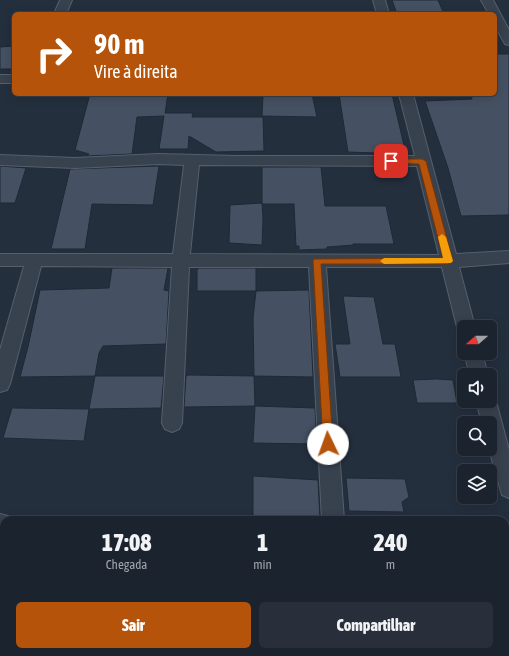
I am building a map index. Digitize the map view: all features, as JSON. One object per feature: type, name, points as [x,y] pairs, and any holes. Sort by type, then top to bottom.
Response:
[{"type":"street","points":[[61,12],[66,0]]},
{"type":"street","points":[[379,0],[382,12]]},
{"type":"street","points":[[487,0],[494,12]]},
{"type":"street","points":[[497,18],[509,41]]},
{"type":"street","points":[[0,79],[12,79]]},
{"type":"street","points":[[406,96],[464,320]]},
{"type":"street","points":[[0,160],[75,163],[159,159],[422,161]]},
{"type":"street","points":[[172,423],[181,260],[192,160]]},
{"type":"street","points":[[0,260],[448,261],[509,257]]},
{"type":"street","points":[[1,375],[34,260]]},
{"type":"street","points":[[317,261],[333,516]]},
{"type":"street","points":[[488,408],[509,488]]},
{"type":"building","points":[[392,0],[438,0],[443,12],[396,12]]},
{"type":"building","points":[[12,46],[12,69],[0,69],[0,47]]},
{"type":"building","points":[[497,54],[509,54],[509,215],[461,216],[448,168],[425,101],[472,99],[471,96],[497,96]]},
{"type":"building","points":[[89,96],[168,96],[165,113],[193,113],[192,117],[263,117],[264,151],[216,152],[189,136],[188,149],[159,149],[164,116],[137,117],[132,154],[87,156],[89,154],[75,150]]},
{"type":"building","points":[[263,96],[312,96],[317,117],[262,116]]},
{"type":"building","points":[[339,96],[392,96],[406,154],[348,152]]},
{"type":"building","points":[[0,166],[26,168],[15,203],[0,203]]},
{"type":"building","points":[[159,166],[153,205],[92,204],[85,249],[51,249],[70,169]]},
{"type":"building","points":[[262,167],[321,167],[325,206],[386,206],[394,244],[353,244],[327,247],[327,249],[299,250],[299,246],[296,246],[294,204],[262,204]]},
{"type":"building","points":[[262,203],[262,245],[229,243],[230,205]]},
{"type":"building","points":[[112,268],[168,268],[164,290],[169,291],[166,344],[103,346],[99,353],[95,376],[20,377],[40,290],[109,288]]},
{"type":"building","points":[[199,268],[256,268],[256,291],[197,291],[197,270]]},
{"type":"building","points":[[309,290],[313,377],[254,376],[253,318],[256,291]]},
{"type":"building","points":[[343,296],[374,297],[383,344],[395,344],[401,377],[340,377],[335,344],[350,344]]},
{"type":"building","points":[[95,376],[164,376],[161,408],[89,409]]},
{"type":"building","points":[[186,376],[254,376],[255,406],[184,407]]},
{"type":"building","points":[[413,380],[453,380],[457,403],[417,403]]},
{"type":"building","points":[[255,406],[315,408],[317,444],[253,443]]},
{"type":"building","points":[[12,408],[89,409],[84,441],[3,438]]},
{"type":"building","points":[[253,476],[318,480],[320,516],[253,516]]},
{"type":"building","points":[[346,478],[405,479],[409,497],[402,502],[404,512],[349,511]]},
{"type":"slow traffic","points":[[384,261],[448,261],[442,237]]},
{"type":"route","points":[[328,444],[317,261],[448,261],[422,161],[391,161]]}]
